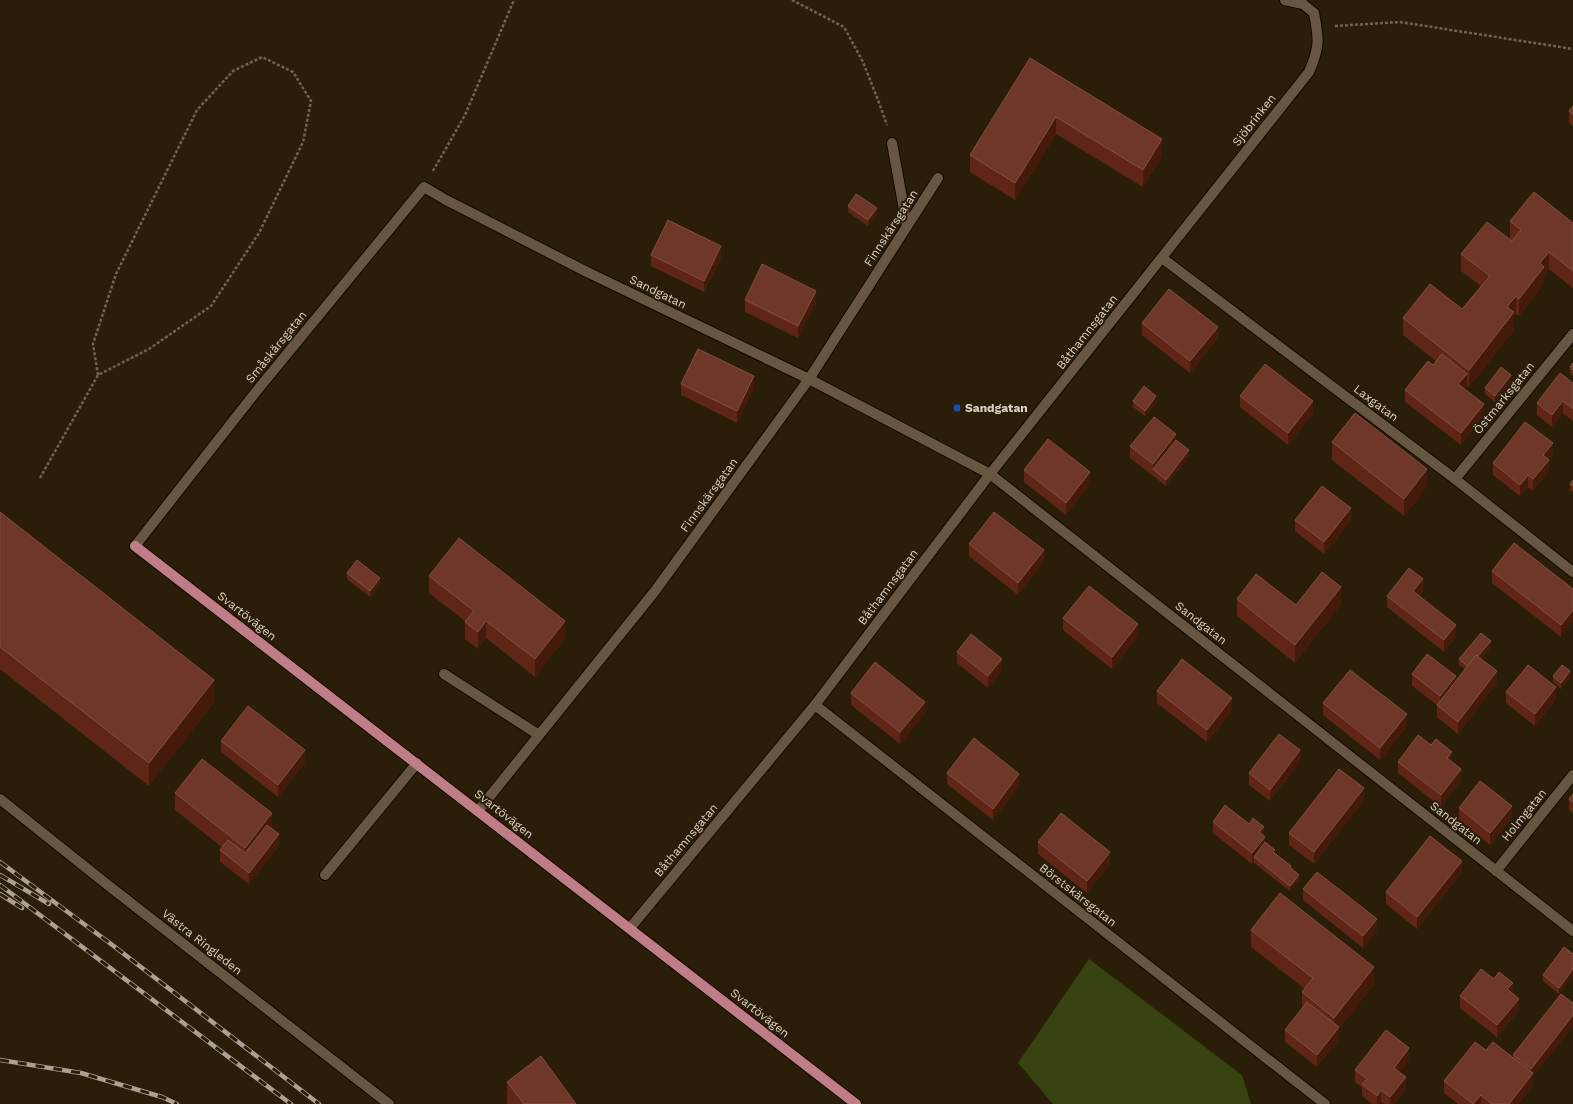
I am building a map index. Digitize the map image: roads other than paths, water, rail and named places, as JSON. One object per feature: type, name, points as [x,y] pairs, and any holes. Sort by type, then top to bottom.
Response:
[{"type":"main road","name":"Svartövägen","points":[[135,546],[856,1104]]},
{"type":"street","name":"Sjöbrinken","points":[[1162,258],[1309,72],[1317,53],[1318,33],[1314,13],[1303,4],[1285,0]]},
{"type":"street","points":[[892,143],[907,226]]},
{"type":"street","name":"Finnskärsgatan","points":[[478,811],[655,591],[809,379],[938,178]]},
{"type":"street","name":"Småskärsgatan","points":[[135,546],[255,393],[424,187],[446,200]]},
{"type":"street","name":"Sandgatan","points":[[446,200],[585,272],[809,379],[990,474],[1573,931]]},
{"type":"street","name":"Båthamnsgatan","points":[[630,928],[815,705],[990,474],[1162,258]]},
{"type":"street","name":"Laxgatan","points":[[1162,258],[1455,479],[1573,572]]},
{"type":"street","name":"Östmarksgatan","points":[[1455,479],[1573,334]]},
{"type":"street","points":[[444,674],[539,735]]},
{"type":"street","name":"Börstskärsgatan","points":[[815,705],[1325,1104]]},
{"type":"street","points":[[325,875],[417,763]]},
{"type":"street","name":"Holmgatan","points":[[1496,870],[1573,775]]},
{"type":"street","name":"Västra Ringleden","points":[[0,799],[115,891],[389,1104]]},
{"type":"railway","points":[[0,862],[111,944],[319,1104]]},
{"type":"railway","points":[[0,875],[49,904]]},
{"type":"railway","points":[[0,885],[291,1104]]},
{"type":"railway","points":[[0,894],[22,908]]},
{"type":"railway","points":[[0,1060],[81,1073],[162,1097],[177,1104]]},
{"type":"place","name":"Sandgatan","points":[[957,408]]}]
